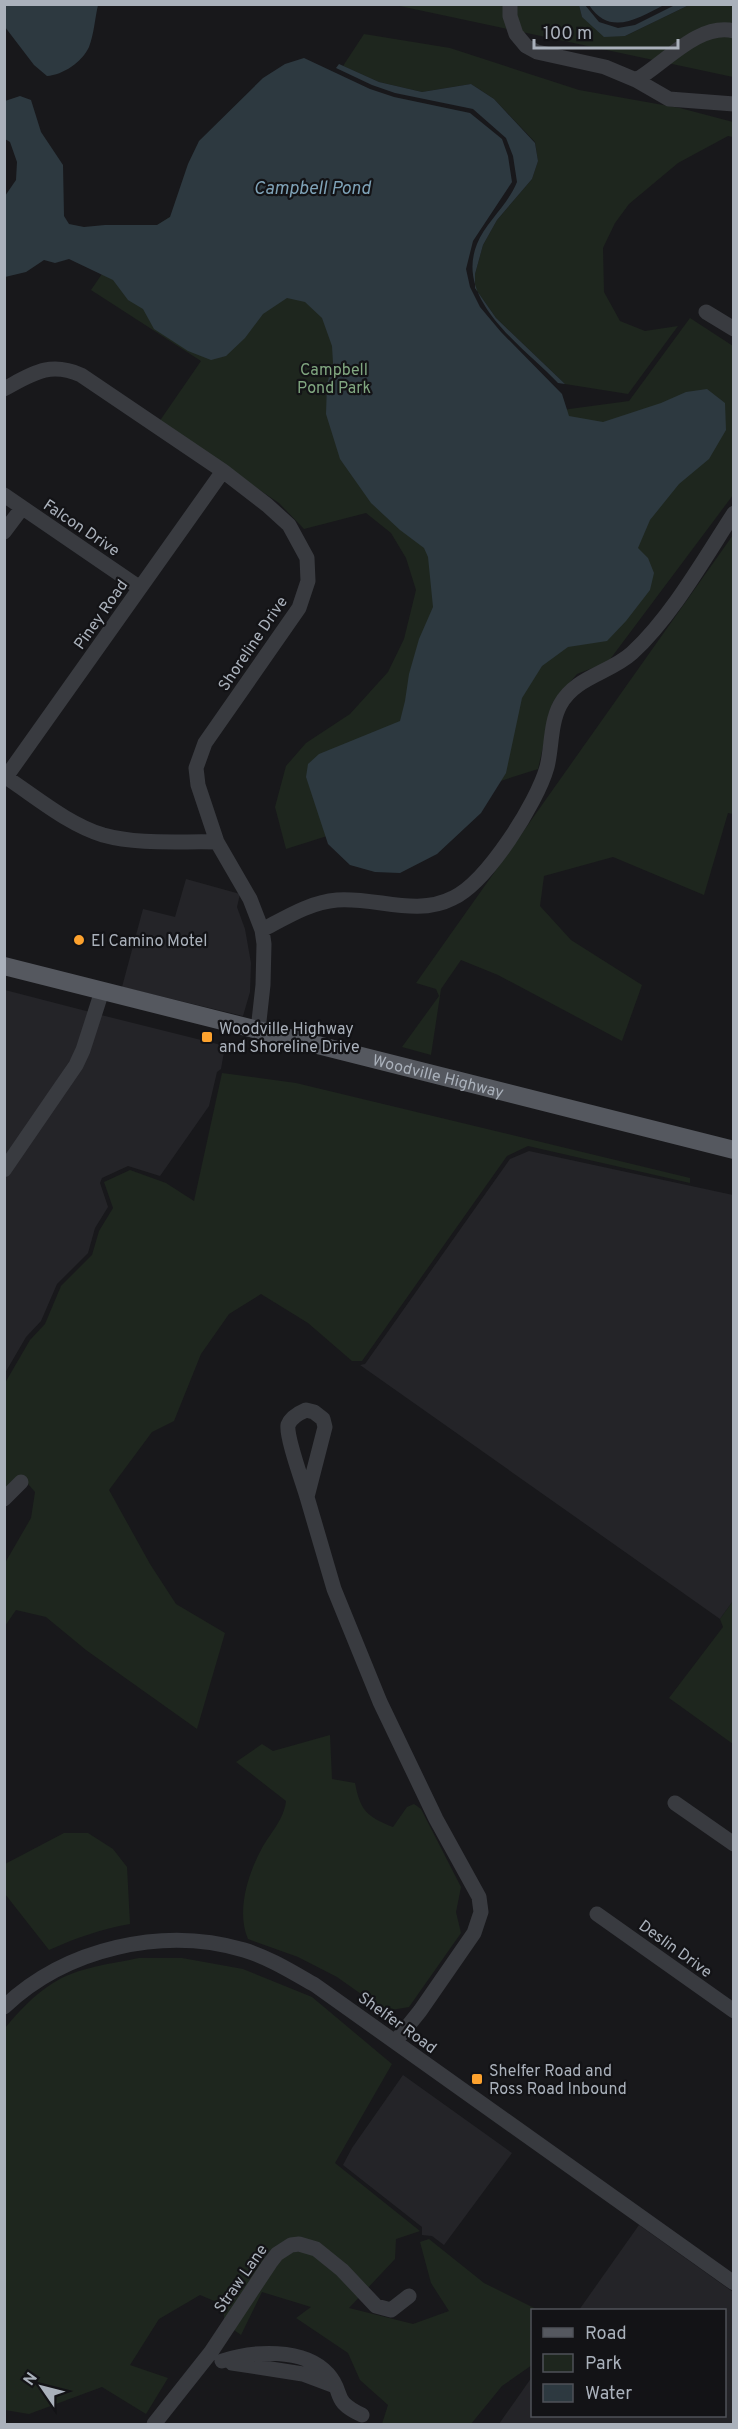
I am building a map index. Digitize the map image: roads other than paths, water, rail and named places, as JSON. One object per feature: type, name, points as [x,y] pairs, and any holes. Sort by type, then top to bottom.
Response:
[{"type":"main road","name":"Woodville Highway","points":[[4,966],[734,1150]]},
{"type":"street","points":[[510,4],[510,16],[516,34],[537,52],[605,67],[636,80],[669,99],[734,104]]},
{"type":"street","points":[[636,80],[689,41],[710,32],[734,31]]},
{"type":"street","points":[[706,312],[734,329]]},
{"type":"street","name":"Shoreline Drive","points":[[4,389],[37,372],[53,368],[81,375],[223,471],[289,525],[302,545],[308,569],[305,594],[299,608],[205,743],[197,759],[198,785],[218,842],[245,890],[262,930],[265,960],[258,1030]]},
{"type":"street","name":"Piney Road","points":[[5,776],[223,471]]},
{"type":"street","name":"Falcon Drive","points":[[4,495],[140,588]]},
{"type":"street","points":[[4,532],[22,507]]},
{"type":"street","points":[[262,930],[307,907],[334,900],[355,899],[415,907],[437,905],[456,897],[475,882],[489,866],[533,802],[548,765],[557,713],[567,694],[578,685],[623,659],[645,639],[670,607],[734,513]]},
{"type":"street","points":[[5,776],[66,817],[101,834],[138,841],[218,842]]},
{"type":"street","points":[[4,1170],[76,1065],[87,1041],[102,991]]},
{"type":"street","points":[[307,1497],[325,1427],[323,1419],[306,1410],[294,1416],[288,1425],[289,1436],[334,1589],[380,1702],[436,1819],[479,1897],[481,1911],[474,1933],[420,2011],[395,2042]]},
{"type":"street","points":[[4,1499],[21,1482]]},
{"type":"street","points":[[675,1803],[734,1844]]},
{"type":"street","name":"Deslin Drive","points":[[597,1914],[734,2011]]},
{"type":"street","name":"Shelfer Road","points":[[4,2007],[39,1980],[78,1960],[104,1951],[157,1941],[197,1941],[246,1951],[285,1968],[315,1985],[734,2283]]},
{"type":"street","name":"Straw Lane","points":[[154,2424],[198,2370],[277,2254],[291,2245],[299,2244],[316,2248],[342,2270],[376,2306],[391,2310],[409,2296]]},
{"type":"street","points":[[198,2370],[222,2361],[303,2374],[335,2386],[344,2405],[362,2415]]},
{"type":"water","points":[[4,5],[98,5],[86,53],[71,67],[47,76],[34,65],[5,27]]},
{"type":"water","points":[[579,5],[585,5],[599,22],[618,28],[635,25],[675,5],[689,5],[625,36],[604,37],[582,17]]},
{"type":"water","points":[[589,5],[664,5],[634,19],[615,22],[597,15]]},
{"type":"water","name":"Campbell Pond","points":[[304,58],[370,89],[394,97],[470,113],[502,139],[508,156],[512,182],[473,241],[466,269],[470,287],[480,307],[501,332],[562,394],[569,416],[603,422],[661,403],[686,392],[707,389],[725,403],[726,430],[709,459],[679,484],[650,520],[638,548],[648,558],[654,573],[650,590],[607,641],[568,647],[542,666],[522,698],[506,773],[481,813],[437,854],[400,873],[375,872],[350,865],[328,844],[306,777],[308,764],[319,754],[400,721],[409,674],[419,639],[433,607],[428,557],[424,548],[400,530],[371,503],[340,459],[326,414],[327,384],[333,363],[332,346],[322,318],[305,302],[287,298],[263,314],[245,338],[226,356],[211,360],[188,351],[154,329],[143,309],[128,300],[113,280],[69,259],[55,263],[44,260],[26,272],[5,277],[5,196],[16,180],[17,162],[10,142],[5,139],[5,101],[20,96],[31,100],[41,132],[63,165],[64,216],[69,224],[84,227],[157,225],[170,217],[188,164],[199,141],[263,78],[285,64]]},
{"type":"water","points":[[339,64],[379,82],[422,92],[471,84],[494,99],[535,143],[538,161],[532,179],[497,220],[483,245],[475,274],[475,283],[472,265],[477,244],[517,182],[513,156],[506,138],[473,109],[395,93],[336,68]]},
{"type":"water","points":[[480,294],[496,318],[565,384],[558,383],[511,338],[484,304]]},
{"type":"place","name":"El Camino Motel","points":[[79,940]]},
{"type":"place","name":"Woodville Highway and Shoreline Drive","points":[[207,1037]]},
{"type":"place","name":"Shelfer Road and Ross Road Inbound","points":[[477,2079]]},
{"type":"park label","name":"Campbell Pond Park","points":[[334,378]]}]
